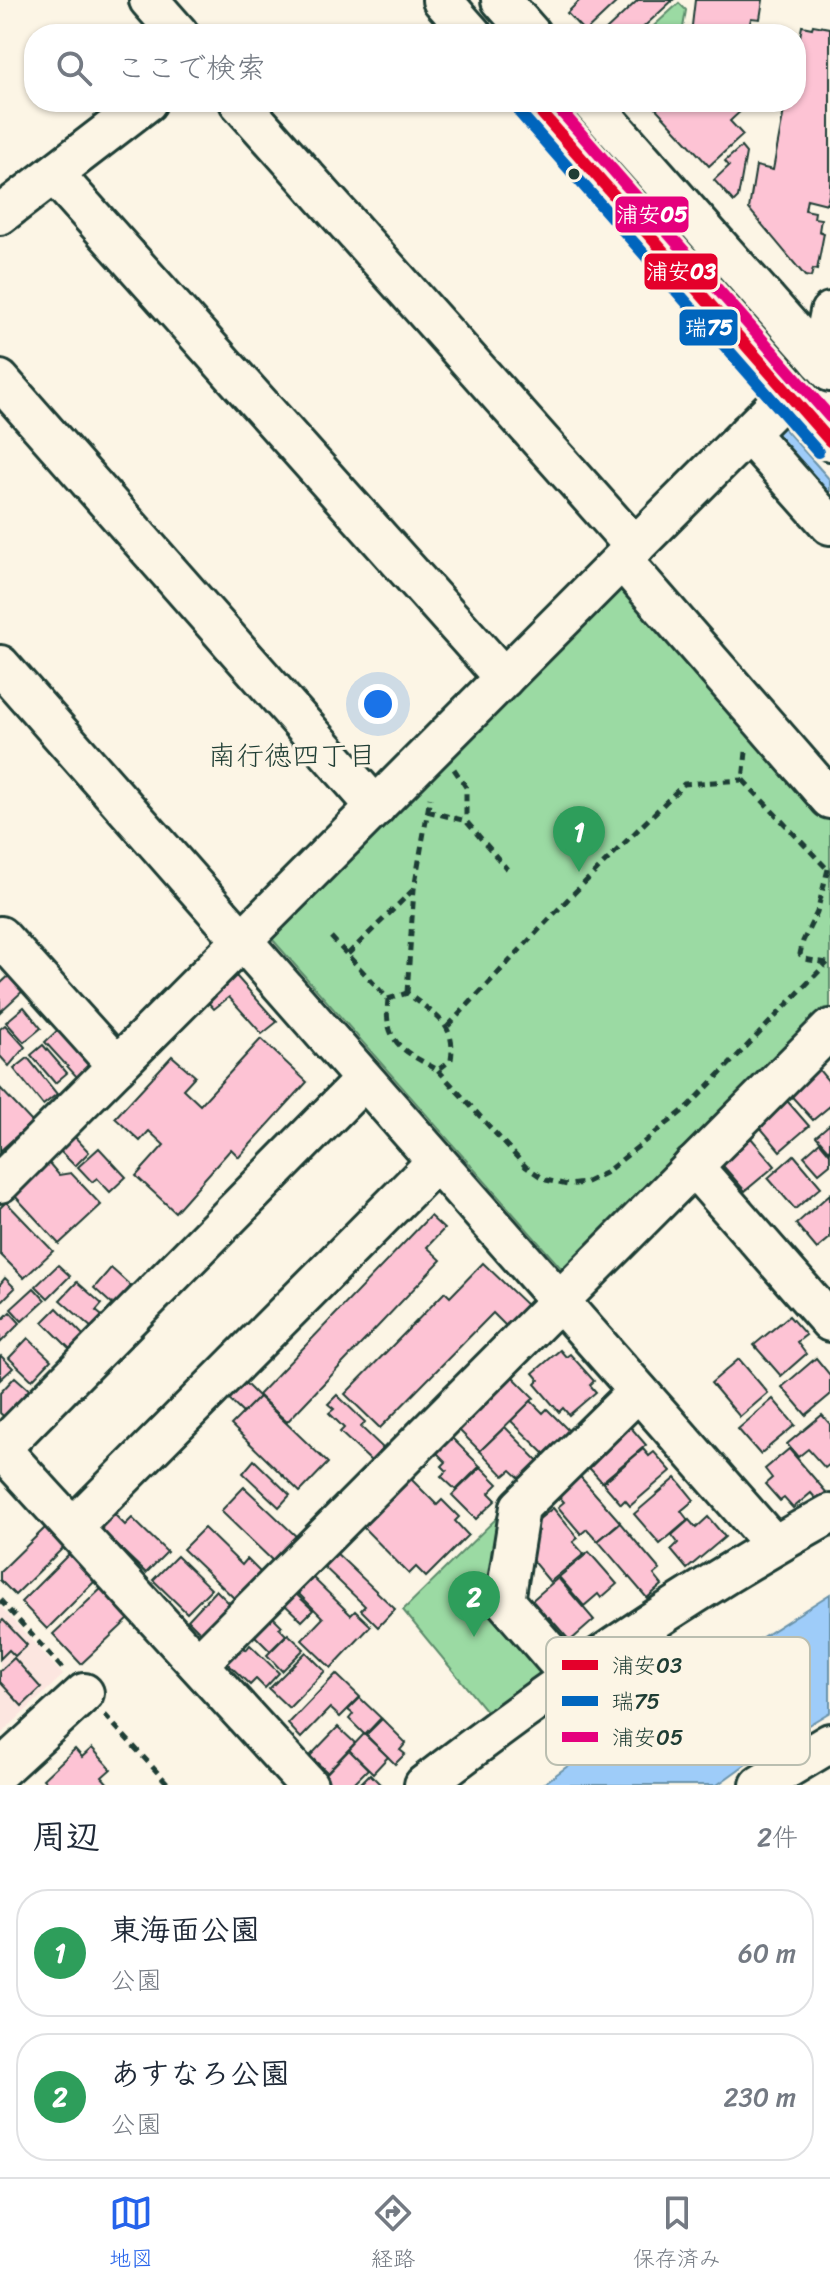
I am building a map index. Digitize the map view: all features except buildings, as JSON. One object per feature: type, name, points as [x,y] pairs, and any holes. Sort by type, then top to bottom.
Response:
[{"type":"street","points":[[149,0],[170,24]]},
{"type":"street","points":[[442,0],[463,24]]},
{"type":"street","points":[[501,0],[522,24]]},
{"type":"street","points":[[0,215],[134,112]]},
{"type":"street","points":[[248,112],[628,554],[830,799]]},
{"type":"street","points":[[541,112],[830,441]]},
{"type":"street","points":[[600,112],[825,366]]},
{"type":"street","points":[[54,174],[504,678]]},
{"type":"street","points":[[825,366],[830,312]]},
{"type":"street","points":[[0,380],[376,807]]},
{"type":"street","points":[[0,1183],[376,807],[424,777],[504,678],[788,393]]},
{"type":"street","points":[[748,433],[830,525]]},
{"type":"street","points":[[0,665],[774,1545]]},
{"type":"street","points":[[0,936],[117,1066]]},
{"type":"street","points":[[198,1664],[693,1166],[827,1039]]},
{"type":"street","points":[[308,1785],[0,1448],[364,1080]]},
{"type":"street","points":[[73,1527],[436,1162]]},
{"type":"street","points":[[693,1166],[830,1322]]},
{"type":"street","points":[[546,1648],[505,1601],[520,1507],[638,1391]]},
{"type":"street","points":[[629,1637],[774,1545],[830,1514]]},
{"type":"street","points":[[424,1785],[546,1692]]},
{"type":"street","points":[[0,1770],[84,1693]]},
{"type":"street","points":[[810,1755],[830,1743]]},
{"type":"street","points":[[760,1785],[793,1765]]},
{"type":"path","points":[[747,743],[743,780],[829,871],[800,954],[804,959],[828,961]]},
{"type":"path","points":[[407,993],[414,889],[427,811],[424,777],[452,766],[466,787],[466,821]]},
{"type":"path","points":[[448,1026],[569,898],[684,784],[743,780]]},
{"type":"path","points":[[427,811],[466,821],[507,869]]},
{"type":"path","points":[[822,864],[830,857]]},
{"type":"path","points":[[348,954],[414,889]]},
{"type":"path","points":[[331,937],[388,999],[386,1019],[400,1049],[438,1070],[526,1167],[546,1180],[567,1185],[585,1183],[605,1173],[689,1106],[828,961]]},
{"type":"path","points":[[407,993],[448,1026],[453,1043],[451,1060],[438,1070]]},
{"type":"path","points":[[388,999],[407,993]]},
{"type":"shaded area","points":[[0,1606],[63,1675],[0,1735]]},
{"type":"green space","points":[[679,3],[686,10],[684,24],[656,24]]},
{"type":"green space","points":[[626,585],[830,817],[830,1007],[571,1267],[560,1267],[273,940],[272,928],[614,586]]},
{"type":"green space","points":[[509,1506],[493,1602],[546,1664],[543,1678],[490,1716],[403,1610]]},
{"type":"water","points":[[783,427],[830,480],[830,511],[768,440]]},
{"type":"water","points":[[830,1594],[830,1712],[810,1724],[810,1637],[762,1637]]},
{"type":"water","points":[[569,1765],[745,1765],[717,1785],[542,1785]]},
{"type":"transit line","name":"浦安03","points":[[541,112],[830,441]]},
{"type":"transit line","name":"浦安05","points":[[562,112],[830,417]]},
{"type":"transit line","name":"瑞75","points":[[520,113],[818,452]]},
{"type":"place","name":"東海面公園","points":[[579,872]]},
{"type":"place","name":"あすなろ公園","points":[[474,1637]]},
{"type":"district","name":"南行徳四丁目","points":[[292,755]]}]
